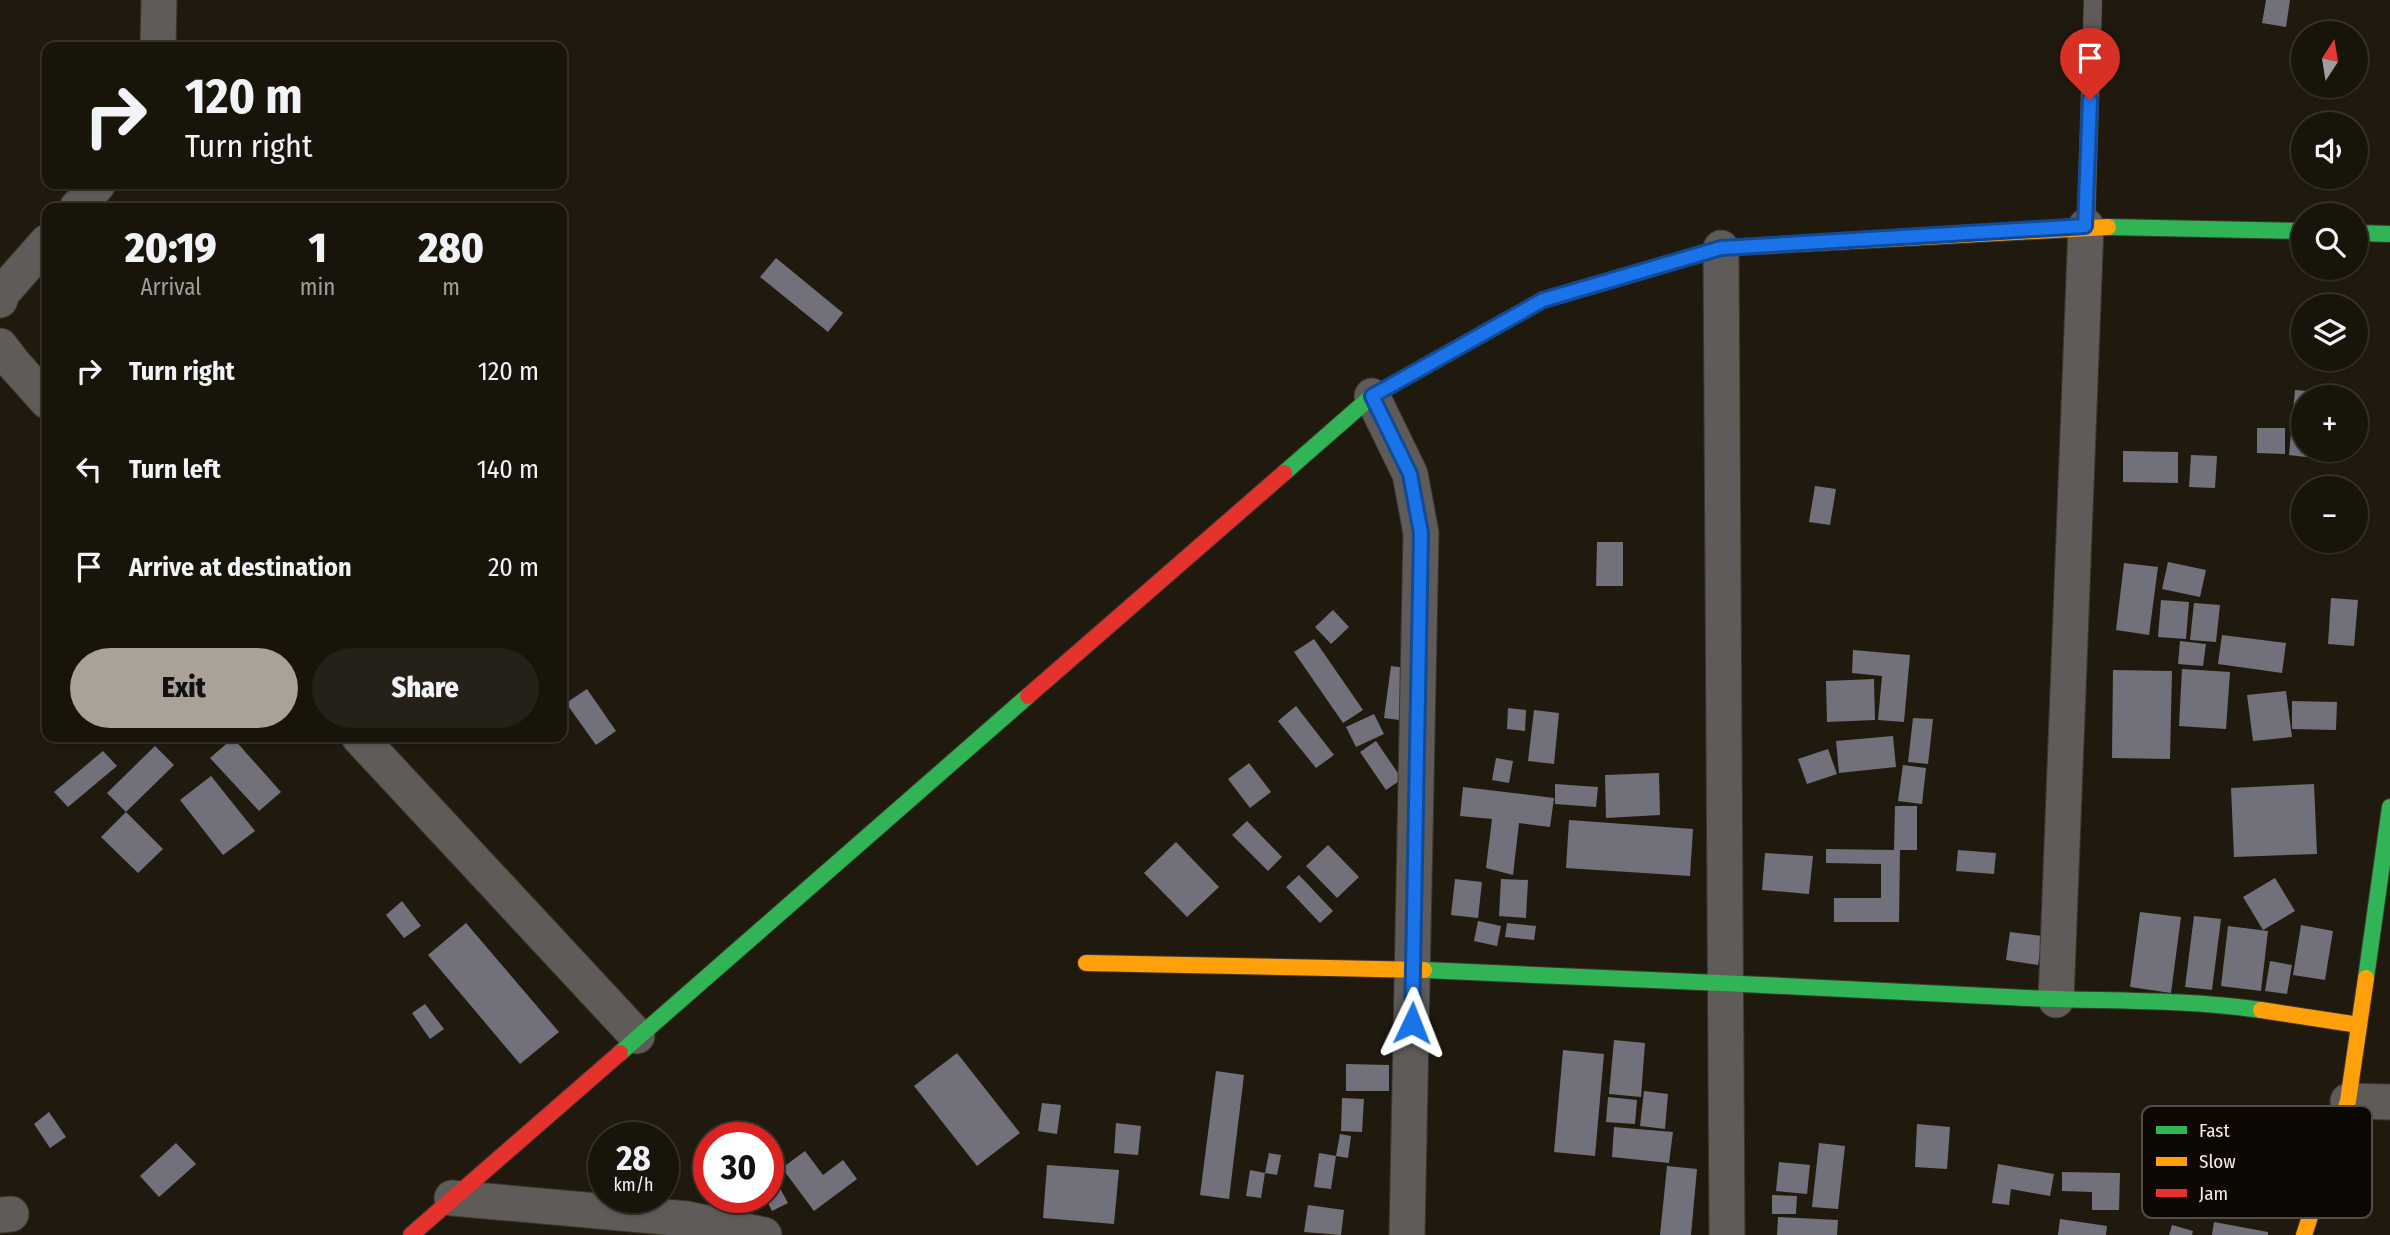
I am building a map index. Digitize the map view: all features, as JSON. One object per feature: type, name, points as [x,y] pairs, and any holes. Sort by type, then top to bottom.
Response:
[{"type":"main road","points":[[411,1235],[1372,396],[1543,300],[1721,248],[2085,226],[2291,231]]},
{"type":"main road","points":[[2368,233],[2390,234]]},
{"type":"main road","points":[[2346,1106],[2390,807]]},
{"type":"main road","points":[[1086,963],[1414,970],[1727,982],[2056,1000],[2212,1003],[2359,1025]]},
{"type":"main road","points":[[2304,1235],[2310,1218]]},
{"type":"street","points":[[158,42],[159,0]]},
{"type":"street","points":[[81,203],[94,189]]},
{"type":"street","points":[[2056,1000],[2085,226]]},
{"type":"street","points":[[0,300],[2,293],[42,248]]},
{"type":"street","points":[[1721,248],[1727,1235]]},
{"type":"street","points":[[0,346],[42,395]]},
{"type":"street","points":[[1372,396],[1410,474],[1421,533],[1407,1235]]},
{"type":"street","points":[[364,742],[637,1036]]},
{"type":"street","points":[[2348,1101],[2390,1102]]},
{"type":"street","points":[[452,1198],[687,1219],[764,1235]]},
{"type":"lane","points":[[2085,226],[2093,0]]},
{"type":"building","points":[[2266,0],[2290,0],[2286,27],[2262,23]]},
{"type":"building","points":[[776,258],[843,313],[828,332],[760,277]]},
{"type":"building","points":[[2257,428],[2285,428],[2285,454],[2257,453]]},
{"type":"building","points":[[2123,451],[2178,452],[2178,483],[2123,482]]},
{"type":"building","points":[[2191,455],[2217,456],[2215,488],[2189,487]]},
{"type":"building","points":[[1815,486],[1836,489],[1830,525],[1809,522]]},
{"type":"building","points":[[1597,542],[1623,542],[1623,586],[1596,586]]},
{"type":"building","points":[[2168,562],[2206,570],[2200,597],[2162,589]]},
{"type":"building","points":[[2124,563],[2158,567],[2149,635],[2116,630]]},
{"type":"building","points":[[2331,598],[2358,600],[2354,646],[2328,644]]},
{"type":"building","points":[[2161,600],[2189,602],[2186,639],[2158,637]]},
{"type":"building","points":[[2194,603],[2220,605],[2216,642],[2190,640]]},
{"type":"building","points":[[1333,610],[1349,627],[1331,644],[1315,627]]},
{"type":"building","points":[[2222,635],[2286,643],[2282,673],[2218,664]]},
{"type":"building","points":[[1314,639],[1363,710],[1343,723],[1294,652]]},
{"type":"building","points":[[2180,641],[2206,644],[2203,666],[2178,664]]},
{"type":"building","points":[[1853,650],[1910,655],[1904,722],[1878,720],[1882,676],[1852,673]]},
{"type":"building","points":[[1391,666],[1414,669],[1407,721],[1384,718]]},
{"type":"building","points":[[2182,669],[2230,672],[2226,729],[2179,726]]},
{"type":"building","points":[[2113,670],[2172,671],[2170,759],[2112,758]]},
{"type":"building","points":[[1874,679],[1875,720],[1827,722],[1826,681]]},
{"type":"building","points":[[587,689],[616,731],[596,745],[567,702]]},
{"type":"building","points":[[2286,691],[2292,737],[2253,741],[2247,695]]},
{"type":"building","points":[[2292,701],[2337,702],[2336,730],[2292,729]]},
{"type":"building","points":[[1296,706],[1334,755],[1316,768],[1278,721]]},
{"type":"building","points":[[1508,708],[1526,710],[1525,731],[1507,729]]},
{"type":"building","points":[[1534,710],[1559,713],[1554,764],[1528,761]]},
{"type":"building","points":[[1374,714],[1384,734],[1356,747],[1346,727]]},
{"type":"building","points":[[1913,718],[1933,719],[1928,764],[1908,762]]},
{"type":"building","points":[[1893,736],[1896,767],[1839,773],[1836,741]]},
{"type":"building","points":[[1376,741],[1402,779],[1386,790],[1360,752]]},
{"type":"building","points":[[228,742],[237,742],[281,792],[259,811],[210,758]]},
{"type":"building","points":[[155,746],[174,765],[126,812],[107,793]]},
{"type":"building","points":[[1828,749],[1837,774],[1807,784],[1798,759]]},
{"type":"building","points":[[103,751],[117,766],[68,807],[54,792]]},
{"type":"building","points":[[1496,758],[1513,761],[1509,783],[1492,780]]},
{"type":"building","points":[[1249,763],[1271,792],[1250,808],[1228,779]]},
{"type":"building","points":[[1903,765],[1926,768],[1922,804],[1898,801]]},
{"type":"building","points":[[1659,773],[1660,815],[1606,818],[1605,775]]},
{"type":"building","points":[[211,776],[255,831],[223,855],[180,800]]},
{"type":"building","points":[[1555,784],[1598,787],[1596,807],[1555,804]]},
{"type":"building","points":[[2314,784],[2317,854],[2234,857],[2231,788]]},
{"type":"building","points":[[1463,787],[1554,798],[1550,827],[1519,823],[1513,875],[1486,868],[1492,819],[1460,816]]},
{"type":"building","points":[[1895,806],[1917,806],[1917,850],[1900,850],[1899,922],[1834,922],[1834,898],[1881,898],[1881,864],[1826,863],[1826,849],[1894,850]]},
{"type":"building","points":[[126,812],[163,849],[138,873],[101,837]]},
{"type":"building","points":[[1569,820],[1693,829],[1690,876],[1566,868]]},
{"type":"building","points":[[1247,821],[1282,857],[1268,871],[1232,835]]},
{"type":"building","points":[[1176,842],[1219,887],[1187,917],[1144,873]]},
{"type":"building","points":[[1328,845],[1359,877],[1337,898],[1306,866]]},
{"type":"building","points":[[1958,850],[1996,853],[1994,874],[1956,871]]},
{"type":"building","points":[[1765,853],[1813,856],[1809,894],[1762,890]]},
{"type":"building","points":[[1299,875],[1333,911],[1320,923],[1286,887]]},
{"type":"building","points":[[2275,878],[2295,911],[2263,930],[2243,897]]},
{"type":"building","points":[[1455,879],[1482,882],[1478,918],[1451,915]]},
{"type":"building","points":[[1501,879],[1528,880],[1526,918],[1499,916]]},
{"type":"building","points":[[402,901],[421,926],[404,938],[386,915]]},
{"type":"building","points":[[2140,912],[2181,917],[2171,993],[2130,987]]},
{"type":"building","points":[[2194,916],[2221,919],[2212,990],[2185,987]]},
{"type":"building","points":[[1478,921],[1501,926],[1497,946],[1474,941]]},
{"type":"building","points":[[466,923],[559,1032],[520,1064],[428,955]]},
{"type":"building","points":[[1507,923],[1536,926],[1534,940],[1505,937]]},
{"type":"building","points":[[2301,925],[2333,931],[2325,980],[2293,975]]},
{"type":"building","points":[[2228,926],[2268,931],[2261,991],[2221,986]]},
{"type":"building","points":[[2010,932],[2043,936],[2038,965],[2006,960]]},
{"type":"building","points":[[2270,961],[2292,965],[2287,994],[2265,991]]},
{"type":"building","points":[[425,1004],[444,1029],[430,1039],[412,1013]]},
{"type":"building","points":[[1614,1040],[1645,1043],[1641,1097],[1609,1094]]},
{"type":"building","points":[[1563,1050],[1604,1054],[1595,1156],[1554,1152]]},
{"type":"building","points":[[957,1053],[1020,1133],[977,1166],[914,1086]]},
{"type":"building","points":[[1346,1064],[1389,1065],[1389,1091],[1346,1091]]},
{"type":"building","points":[[1216,1071],[1244,1075],[1229,1199],[1200,1195]]},
{"type":"building","points":[[1644,1091],[1668,1094],[1665,1129],[1640,1126]]},
{"type":"building","points":[[1608,1097],[1637,1100],[1635,1124],[1606,1122]]},
{"type":"building","points":[[1342,1098],[1364,1099],[1362,1132],[1341,1131]]},
{"type":"building","points":[[1042,1103],[1061,1105],[1057,1134],[1038,1131]]},
{"type":"building","points":[[49,1112],[66,1137],[50,1148],[34,1124]]},
{"type":"building","points":[[1116,1123],[1141,1126],[1138,1155],[1114,1153]]},
{"type":"building","points":[[1917,1124],[1950,1127],[1947,1169],[1915,1167]]},
{"type":"building","points":[[1614,1127],[1673,1132],[1669,1163],[1612,1157]]},
{"type":"building","points":[[1340,1134],[1351,1136],[1348,1158],[1336,1156]]},
{"type":"building","points":[[176,1143],[196,1164],[159,1197],[140,1176]]},
{"type":"building","points":[[1819,1143],[1845,1146],[1838,1209],[1812,1207]]},
{"type":"building","points":[[805,1151],[823,1175],[843,1160],[857,1179],[814,1211],[784,1171],[784,1167]]},
{"type":"building","points":[[1269,1153],[1281,1155],[1277,1175],[1265,1173]]},
{"type":"building","points":[[1319,1153],[1336,1156],[1331,1189],[1314,1187]]},
{"type":"building","points":[[1779,1162],[1810,1165],[1807,1194],[1776,1191]]},
{"type":"building","points":[[1998,1164],[2054,1174],[2050,1196],[2011,1189],[2009,1205],[1992,1203]]},
{"type":"building","points":[[1047,1165],[1119,1170],[1114,1224],[1043,1218]]},
{"type":"building","points":[[1667,1166],[1697,1169],[1691,1235],[1660,1235]]},
{"type":"building","points":[[1250,1170],[1265,1173],[1261,1198],[1246,1196]]},
{"type":"building","points":[[2062,1172],[2120,1173],[2119,1210],[2092,1210],[2092,1192],[2062,1191]]},
{"type":"building","points":[[1772,1195],[1797,1196],[1796,1214],[1772,1214]]},
{"type":"building","points":[[1308,1205],[1344,1210],[1341,1235],[1304,1232]]},
{"type":"building","points":[[1778,1217],[1838,1220],[1837,1235],[1777,1235]]},
{"type":"building","points":[[2060,1219],[2107,1226],[2106,1235],[2058,1235]]},
{"type":"building","points":[[2214,1222],[2268,1232],[2268,1235],[2212,1235]]},
{"type":"building","points":[[2172,1225],[2193,1231],[2192,1235],[2169,1235]]},
{"type":"traffic: fast","points":[[2108,227],[2291,231]]},
{"type":"traffic: fast","points":[[2368,233],[2390,234]]},
{"type":"traffic: fast","points":[[1284,473],[1372,396],[1543,300],[1721,248],[1760,246]]},
{"type":"traffic: fast","points":[[620,1053],[1028,696]]},
{"type":"traffic: fast","points":[[2366,978],[2390,807]]},
{"type":"traffic: fast","points":[[1424,970],[2039,999],[2166,1002],[2261,1010]]},
{"type":"traffic: slow","points":[[1760,246],[2108,227]]},
{"type":"traffic: slow","points":[[1086,963],[1424,970]]},
{"type":"traffic: slow","points":[[2346,1106],[2366,978]]},
{"type":"traffic: slow","points":[[2261,1010],[2359,1025]]},
{"type":"traffic: slow","points":[[2304,1235],[2310,1218]]},
{"type":"traffic: jam","points":[[1028,696],[1284,473]]},
{"type":"traffic: jam","points":[[411,1235],[620,1053]]},
{"type":"route","points":[[1412,1023],[1421,533],[1410,474],[1372,396],[1543,300],[1721,248],[2085,226],[2090,100]]}]
